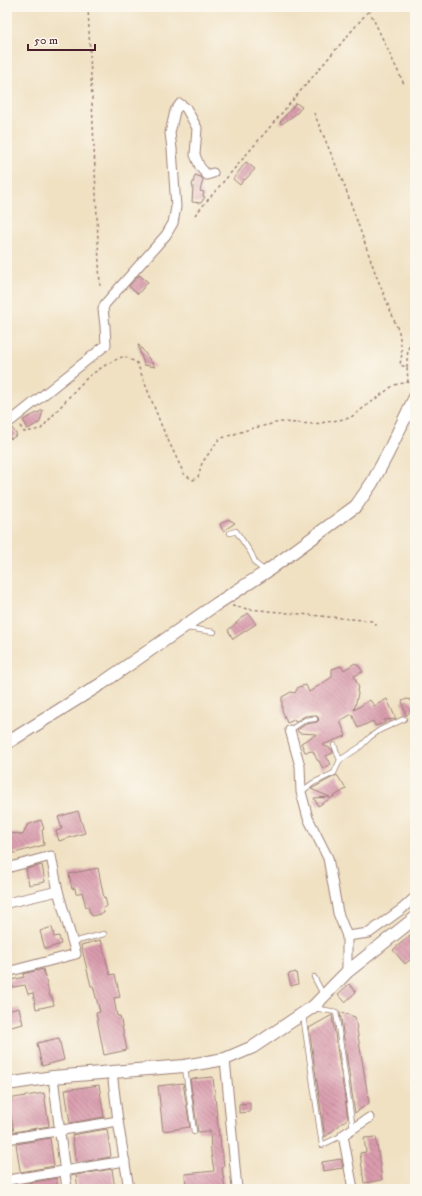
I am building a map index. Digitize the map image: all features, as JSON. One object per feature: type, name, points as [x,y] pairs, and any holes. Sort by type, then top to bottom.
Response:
[{"type":"street","points":[[7,424],[106,345],[106,326],[103,309],[105,304],[166,235],[173,223],[176,207],[170,133],[175,111],[180,104],[186,108],[197,128],[195,155],[200,167],[207,174],[213,173]]},
{"type":"street","points":[[7,743],[101,684],[266,572],[356,506],[372,483],[415,397]]},
{"type":"street","points":[[290,730],[300,766],[301,792],[308,818],[328,858],[338,913],[347,936],[347,972]]},
{"type":"street","points":[[7,868],[51,856],[58,891],[76,954],[7,972]]},
{"type":"street","points":[[7,903],[58,891]]},
{"type":"street","points":[[347,936],[369,933],[402,909],[415,897]]},
{"type":"street","points":[[7,1084],[53,1076],[184,1066],[225,1059],[253,1047],[307,1011],[347,972],[415,918]]},
{"type":"street","points":[[225,1059],[237,1189]]},
{"type":"street","points":[[112,1072],[118,1122],[129,1189]]},
{"type":"street","points":[[53,1076],[67,1189]]},
{"type":"street","points":[[353,1189],[343,1135],[369,1118]]},
{"type":"street","points":[[7,1139],[118,1122]]},
{"type":"street","points":[[8,1181],[125,1161]]},
{"type":"lane","points":[[230,533],[236,531],[256,564],[266,572]]},
{"type":"lane","points":[[183,627],[214,632]]},
{"type":"lane","points":[[290,730],[304,720],[315,719]]},
{"type":"lane","points":[[301,792],[313,783],[334,773],[340,760],[360,747],[370,737],[380,730],[404,719]]},
{"type":"lane","points":[[334,745],[340,760]]},
{"type":"lane","points":[[73,942],[104,934]]},
{"type":"lane","points":[[314,977],[324,996]]},
{"type":"lane","points":[[343,1135],[322,1145],[307,1011],[336,1012],[353,1129]]},
{"type":"lane","points":[[184,1066],[194,1132]]},
{"type":"path","points":[[88,7],[100,288]]},
{"type":"path","points":[[195,215],[372,7]]},
{"type":"path","points":[[369,10],[404,84]]},
{"type":"path","points":[[314,113],[345,187],[398,332],[402,353],[400,365],[407,367]]},
{"type":"path","points":[[408,382],[408,353],[411,340],[415,335]]},
{"type":"path","points":[[15,418],[24,432],[41,429],[89,376],[107,364],[124,356],[137,363],[168,441],[184,474],[193,480],[198,477],[202,462],[219,439],[250,429],[280,422],[315,424],[350,418],[394,385],[408,382],[415,387]]},
{"type":"path","points":[[248,610],[372,621],[379,627]]},
{"type":"building","points":[[296,103],[302,107],[297,113],[282,124],[280,122]]},
{"type":"building","points":[[246,162],[255,169],[240,185],[233,179]]},
{"type":"building","points":[[195,175],[201,177],[203,180],[200,191],[204,192],[203,196],[205,197],[201,203],[192,202],[192,186]]},
{"type":"building","points":[[139,275],[148,282],[138,294],[129,286]]},
{"type":"building","points":[[139,345],[155,367],[144,365]]},
{"type":"building","points":[[43,410],[40,422],[28,429],[23,420]]},
{"type":"building","points":[[12,428],[17,435],[11,439],[7,431]]},
{"type":"building","points":[[228,519],[235,523],[223,531],[220,524]]},
{"type":"building","points":[[248,613],[256,624],[233,639],[228,630]]},
{"type":"building","points":[[355,663],[363,672],[354,676],[359,688],[357,690],[358,694],[354,710],[370,700],[374,706],[387,699],[396,719],[384,720],[385,723],[376,726],[373,721],[358,728],[352,714],[340,721],[346,736],[322,745],[332,749],[333,753],[326,756],[331,764],[323,769],[313,751],[305,752],[301,743],[317,734],[299,733],[297,730],[306,724],[317,722],[319,720],[318,717],[315,715],[305,716],[295,722],[294,720],[287,723],[282,710],[282,697],[291,692],[295,693],[298,687],[306,685],[309,692],[332,677],[332,669],[341,666],[344,670]]},
{"type":"building","points":[[407,699],[411,700],[415,709],[412,709],[406,716],[402,701]]},
{"type":"building","points":[[337,775],[346,789],[318,806],[314,798],[330,797],[311,789]]},
{"type":"building","points":[[78,811],[85,833],[59,841],[56,831],[62,829],[58,817]]},
{"type":"building","points":[[41,820],[44,829],[42,830],[44,845],[7,855],[7,839],[12,833],[23,835],[27,825]]},
{"type":"building","points":[[42,865],[45,882],[29,885],[26,869]]},
{"type":"building","points":[[98,868],[107,906],[103,908],[104,913],[92,916],[88,906],[86,907],[82,892],[76,894],[75,888],[72,889],[69,874]]},
{"type":"building","points":[[52,927],[54,937],[59,936],[61,944],[45,949],[40,931]]},
{"type":"building","points":[[415,931],[415,956],[405,964],[393,950]]},
{"type":"building","points":[[101,940],[110,975],[115,974],[120,997],[114,998],[117,1016],[120,1016],[127,1050],[104,1055],[96,1013],[100,1012],[93,986],[91,986],[81,945]]},
{"type":"building","points":[[43,969],[50,997],[52,997],[54,1005],[36,1009],[33,993],[28,994],[25,985],[7,988],[7,981],[24,977],[23,974]]},
{"type":"building","points":[[296,972],[298,984],[291,986],[288,974]]},
{"type":"building","points":[[349,984],[356,992],[345,1002],[338,994]]},
{"type":"building","points":[[19,1008],[23,1024],[7,1028],[7,1011]]},
{"type":"building","points":[[340,1012],[355,1017],[369,1103],[355,1113]]},
{"type":"building","points":[[332,1015],[348,1118],[325,1137],[309,1028]]},
{"type":"building","points":[[59,1038],[64,1060],[42,1066],[37,1043]]},
{"type":"building","points":[[213,1077],[219,1136],[220,1135],[224,1167],[222,1167],[225,1189],[186,1189],[185,1174],[214,1171],[210,1131],[198,1132],[190,1079]]},
{"type":"building","points":[[183,1083],[190,1127],[163,1131],[158,1086]]},
{"type":"building","points":[[99,1085],[104,1117],[70,1123],[65,1090]]},
{"type":"building","points":[[44,1093],[49,1126],[14,1132],[8,1099]]},
{"type":"building","points":[[250,1103],[250,1112],[239,1113],[239,1104]]},
{"type":"building","points":[[107,1129],[111,1156],[76,1163],[72,1135]]},
{"type":"building","points":[[376,1137],[382,1180],[364,1183],[360,1153],[366,1152],[364,1138]]},
{"type":"building","points":[[50,1138],[54,1166],[21,1172],[16,1144]]},
{"type":"building","points":[[341,1159],[343,1168],[323,1171],[322,1162]]},
{"type":"building","points":[[112,1169],[115,1189],[78,1189],[76,1175]]},
{"type":"building","points":[[56,1178],[58,1189],[23,1189],[23,1184]]}]
